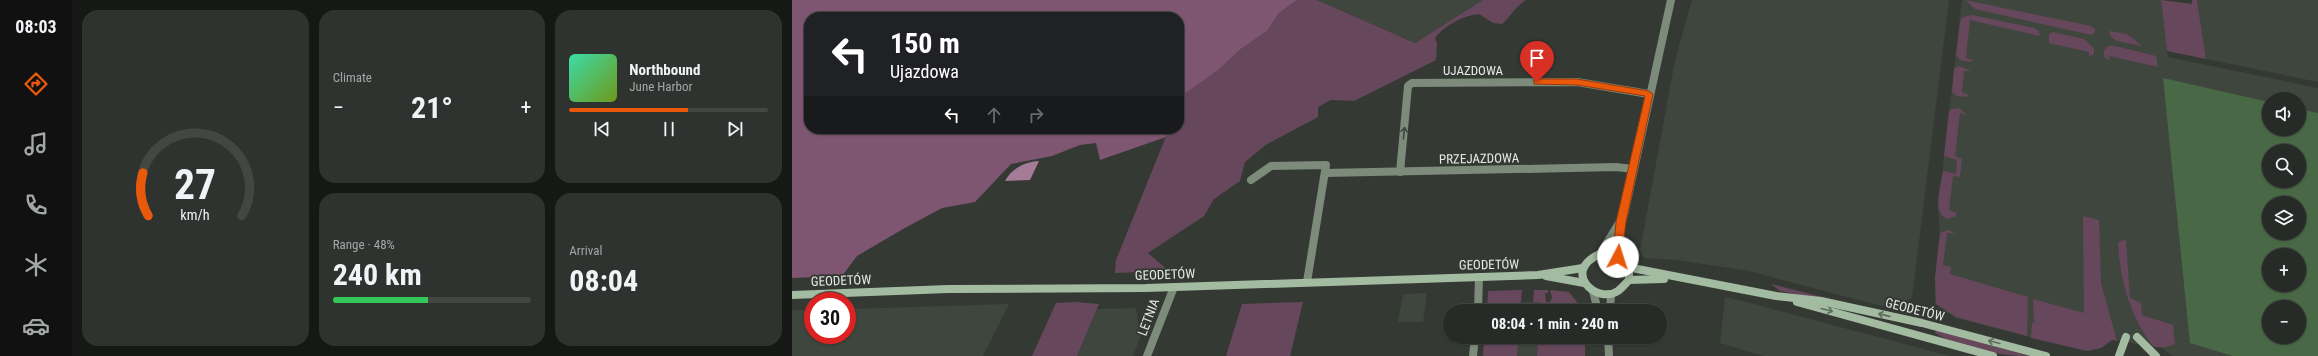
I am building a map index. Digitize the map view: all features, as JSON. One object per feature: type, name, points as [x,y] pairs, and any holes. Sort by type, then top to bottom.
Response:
[{"type":"main road","points":[[1600,254],[1618,257],[1627,267],[1629,280],[1622,289],[1611,294],[1593,291],[1584,283],[1582,268],[1589,259],[1600,254]]},
{"type":"main road","name":"GEODETÓW","points":[[1627,267],[1677,278],[1776,296],[1829,302],[1922,323],[2046,356]]},
{"type":"main road","name":"GEODETÓW","points":[[792,295],[948,289],[1174,287],[1538,275],[1582,268]]},
{"type":"main road","name":"GEODETÓW","points":[[1538,275],[1584,283]]},
{"type":"main road","name":"GEODETÓW","points":[[1629,280],[1677,278]]},
{"type":"main road","name":"GEODETÓW","points":[[1776,296],[1993,356]]},
{"type":"main road","points":[[2119,356],[2126,336]]},
{"type":"main road","points":[[2137,337],[2156,356]]},
{"type":"street","points":[[1618,257],[1621,222],[1671,0]]},
{"type":"street","name":"UJAZDOWA","points":[[1400,172],[1408,86],[1412,83],[1577,82],[1649,94]]},
{"type":"street","points":[[1251,180],[1271,166],[1326,165],[1307,282]]},
{"type":"street","name":"PRZEJAZDOWA","points":[[1325,173],[1616,167],[1633,169]]},
{"type":"street","points":[[1600,254],[1621,222]]},
{"type":"street","points":[[1478,304],[1479,277]]},
{"type":"street","name":"LETNIA","points":[[1147,356],[1174,287]]},
{"type":"street","points":[[1593,291],[1596,304]]},
{"type":"street","points":[[1610,304],[1611,294]]},
{"type":"street","points":[[1474,356],[1475,344]]},
{"type":"street","points":[[1608,344],[1609,356]]},
{"type":"shaded area","points":[[792,0],[1297,0],[1279,13],[1267,31],[1241,49],[1217,71],[1184,94],[1184,12],[804,12],[804,134],[1167,134],[1166,137],[1100,160],[1096,143],[1080,145],[1052,156],[1011,164],[975,202],[942,208],[903,229],[857,256],[842,276],[792,278]]},
{"type":"shaded area","points":[[1297,0],[1317,0],[1415,43],[1483,0],[1526,0],[1519,5],[1502,24],[1493,23],[1479,14],[1454,22],[1439,33],[1435,38],[1437,43],[1436,60],[1354,101],[1331,100],[1318,107],[1318,117],[1267,144],[1245,162],[1240,181],[1214,199],[1204,216],[1148,253],[1169,271],[1115,273],[1116,260],[1167,134],[1184,134],[1184,94],[1217,71],[1241,49],[1267,31],[1279,13]]},
{"type":"shaded area","points":[[1317,0],[1484,0],[1415,43]]},
{"type":"shaded area","points":[[1692,0],[1949,0],[1912,298],[1889,308],[1749,271],[1677,260],[1644,258],[1640,251],[1675,60]]},
{"type":"shaded area","points":[[1962,0],[2161,0],[2168,57],[2318,88],[2318,356],[2173,356],[2162,348],[2112,340],[2101,348],[2084,351],[1956,318],[1935,304],[1935,278],[1940,233],[1938,209]]},
{"type":"shaded area","points":[[1965,0],[2091,26],[2095,29],[2095,32],[2091,35],[1975,9]]},
{"type":"shaded area","points":[[2161,0],[2192,4],[2192,0],[2197,0],[2206,59],[2167,51]]},
{"type":"shaded area","points":[[2197,0],[2318,0],[2318,82],[2206,59]]},
{"type":"shaded area","points":[[1972,15],[2034,28],[2039,31],[2040,36],[1970,20],[1966,58],[1973,60],[1970,62],[1960,60],[1956,55],[1960,22],[1963,17]]},
{"type":"shaded area","points":[[2109,31],[2127,34],[2142,46],[2117,41],[2111,37]]},
{"type":"shaded area","points":[[2053,32],[2084,39],[2094,48],[2094,55],[2089,56],[2089,52],[2049,43],[2049,34]]},
{"type":"shaded area","points":[[2108,46],[2115,46],[2156,56],[2158,67],[2109,56],[2109,60],[2104,57],[2104,51]]},
{"type":"shaded area","points":[[1959,66],[1971,71],[1964,71],[1962,92],[1969,95],[1966,97],[1957,96],[1952,92],[1954,69]]},
{"type":"shaded area","points":[[1959,108],[1967,115],[1960,113],[1955,156],[1962,159],[1960,177],[1953,176],[1949,210],[1957,213],[1956,216],[1948,219],[1943,216],[1940,211],[1938,198],[1943,171],[1956,174],[1957,160],[1944,156],[1949,111]]},
{"type":"shaded area","points":[[1039,161],[1030,180],[1005,181],[1008,176],[1019,166]]},
{"type":"shaded area","points":[[2083,216],[2099,220],[2101,283],[2117,341],[2112,340],[2101,348],[2088,351],[2031,338],[2032,323],[2034,323],[2033,299],[2084,313]]},
{"type":"shaded area","points":[[1949,230],[1955,234],[1947,233],[1943,265],[1951,267],[1950,274],[2028,297],[2027,336],[1956,317],[1936,304],[1935,278],[1940,233]]},
{"type":"shaded area","points":[[2126,240],[2130,298],[2141,303],[2142,315],[2173,325],[2175,344],[2166,347],[2154,347],[2146,336],[2133,312],[2124,285],[2119,257],[2118,244],[2120,241]]},
{"type":"shaded area","points":[[1771,284],[1870,309],[1780,291]]},
{"type":"shaded area","points":[[1522,290],[1521,304],[1487,304],[1488,291]]},
{"type":"shaded area","points":[[1534,290],[1548,290],[1548,293],[1545,293],[1546,302],[1550,302],[1552,298],[1550,290],[1569,292],[1578,304],[1539,304],[1539,302],[1533,302]]},
{"type":"shaded area","points":[[1427,293],[1423,322],[1398,322],[1403,294]]},
{"type":"shaded area","points":[[1725,297],[1950,356],[1764,356],[1720,343]]},
{"type":"shaded area","points":[[1075,302],[1099,304],[1077,356],[1032,356],[1056,303]]},
{"type":"shaded area","points":[[1303,302],[1290,356],[1226,356],[1242,304]]},
{"type":"shaded area","points":[[1521,302],[1539,302],[1539,304],[1521,304]]},
{"type":"shaded area","points":[[1009,304],[983,356],[792,356],[792,310],[804,310],[804,344],[856,344],[856,309]]},
{"type":"shaded area","points":[[1136,308],[1140,338],[1133,356],[1077,356],[1097,309]]},
{"type":"shaded area","points":[[1936,330],[2028,356],[2005,355],[1968,347],[1935,333]]},
{"type":"shaded area","points":[[1484,344],[1518,344],[1517,356],[1483,356]]},
{"type":"shaded area","points":[[1518,344],[1538,344],[1537,356],[1517,356]]},
{"type":"shaded area","points":[[1538,344],[1585,344],[1585,356],[1537,356]]},
{"type":"building","points":[[2163,78],[2262,100],[2262,136],[2306,136],[2306,110],[2318,113],[2318,356],[2233,356],[2190,343]]},
{"type":"route","points":[[1537,82],[1577,82],[1649,94],[1624,215],[1621,222],[1618,257]]}]
